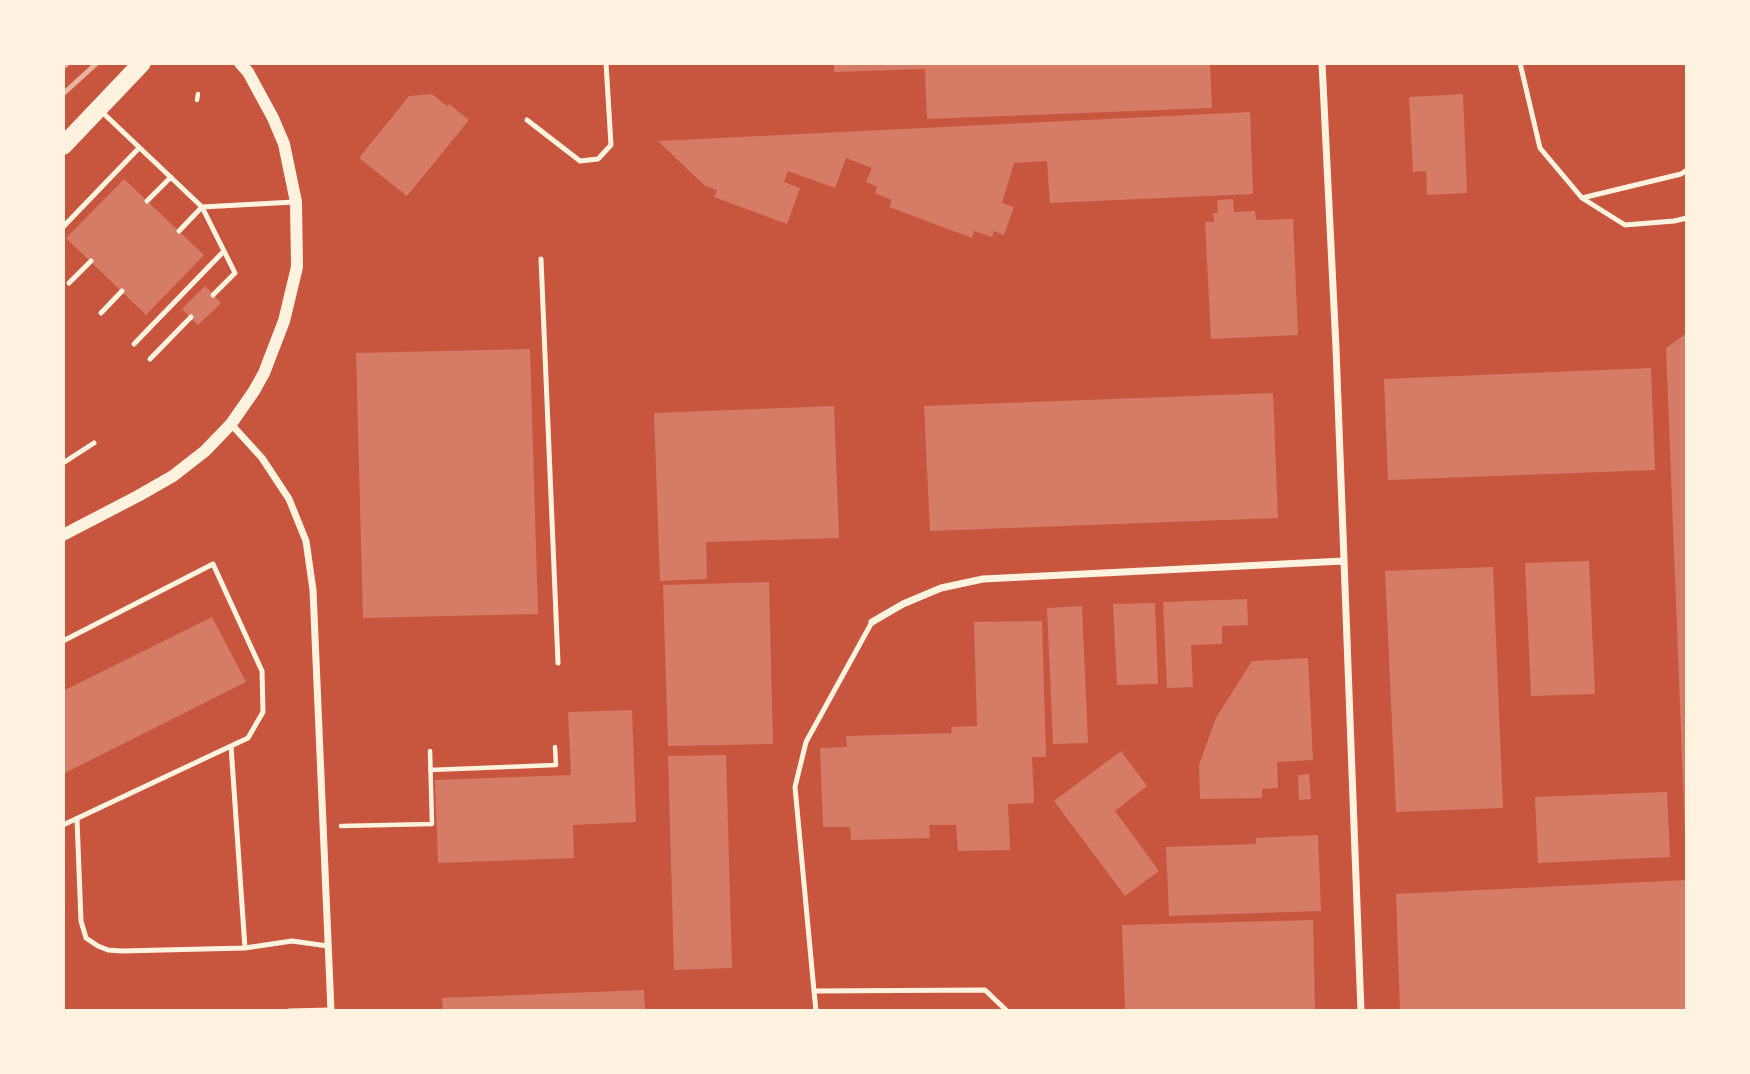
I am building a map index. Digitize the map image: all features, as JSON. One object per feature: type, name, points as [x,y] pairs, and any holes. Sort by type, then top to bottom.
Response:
[{"type":"main road","points":[[63,146],[142,63]]},
{"type":"street","points":[[63,535],[173,476],[205,451],[231,424],[264,373],[285,321],[297,267],[296,202],[284,144],[273,118],[240,63]]},
{"type":"street","points":[[1322,63],[1335,334],[1360,1011]]},
{"type":"street","points":[[231,424],[262,458],[289,499],[306,541],[313,590],[331,1011]]},
{"type":"street","points":[[872,622],[903,604],[941,588],[983,579],[1343,561]]},
{"type":"lane","points":[[527,120],[580,161],[598,159],[611,145],[607,63]]},
{"type":"lane","points":[[1520,63],[1540,148],[1582,198],[1625,225],[1687,218]]},
{"type":"lane","points":[[98,109],[202,207],[235,273],[214,295]]},
{"type":"lane","points":[[63,227],[139,148]]},
{"type":"lane","points":[[1582,198],[1681,174],[1687,170]]},
{"type":"lane","points":[[147,201],[171,177]]},
{"type":"lane","points":[[179,231],[202,207],[296,202]]},
{"type":"lane","points":[[134,344],[224,251]]},
{"type":"lane","points":[[541,259],[558,663]]},
{"type":"lane","points":[[69,283],[91,261]]},
{"type":"lane","points":[[101,313],[122,291]]},
{"type":"lane","points":[[150,359],[191,317]]},
{"type":"lane","points":[[63,463],[94,443]]},
{"type":"lane","points":[[63,641],[214,564],[262,671],[263,712],[248,738],[63,825]]},
{"type":"lane","points":[[816,1011],[796,788],[806,742],[872,622]]},
{"type":"lane","points":[[230,746],[245,948]]},
{"type":"lane","points":[[77,819],[81,921],[86,938],[98,946],[108,950],[245,948],[292,941],[328,946]]},
{"type":"lane","points":[[814,991],[985,990],[1007,1011]]},
{"type":"lane","points":[[289,1011],[331,1011]]},
{"type":"path","points":[[197,100],[198,94]]},
{"type":"path","points":[[430,770],[556,765],[555,747]]},
{"type":"path","points":[[323,825],[432,824],[430,751]]},
{"type":"building","points":[[834,63],[1210,63],[1212,108],[927,119],[925,69],[834,72]]},
{"type":"building","points":[[432,94],[469,120],[407,196],[359,158],[409,96]]},
{"type":"building","points":[[1463,94],[1467,193],[1427,195],[1426,171],[1413,172],[1409,97]]},
{"type":"building","points":[[1250,112],[1253,194],[1050,203],[1047,161],[1014,163],[1002,203],[1014,207],[1004,235],[994,231],[992,237],[974,231],[972,238],[889,207],[892,200],[875,193],[877,187],[866,182],[872,168],[846,158],[835,188],[788,171],[784,182],[800,188],[787,224],[714,197],[717,190],[705,186],[658,141]]},
{"type":"building","points":[[124,179],[204,255],[146,315],[66,238]]},
{"type":"building","points":[[1233,199],[1234,212],[1255,211],[1256,220],[1293,219],[1298,335],[1211,339],[1205,222],[1214,222],[1213,213],[1218,213],[1217,200]]},
{"type":"building","points":[[205,286],[221,303],[198,325],[182,309]]},
{"type":"building","points":[[1687,333],[1687,833],[1685,833],[1666,348]]},
{"type":"building","points":[[530,349],[538,614],[363,618],[356,353]]},
{"type":"building","points":[[1651,368],[1655,470],[1388,480],[1384,379]]},
{"type":"building","points":[[1273,393],[1278,518],[930,531],[924,406]]},
{"type":"building","points":[[834,406],[839,538],[706,542],[707,579],[660,581],[654,413]]},
{"type":"building","points":[[1589,561],[1595,694],[1531,696],[1525,563]]},
{"type":"building","points":[[1493,567],[1503,808],[1396,812],[1385,571]]},
{"type":"building","points":[[769,582],[773,744],[668,746],[663,585]]},
{"type":"building","points":[[1247,599],[1248,625],[1222,626],[1222,644],[1191,645],[1193,687],[1167,688],[1163,602]]},
{"type":"building","points":[[1155,603],[1158,684],[1117,685],[1113,604]]},
{"type":"building","points":[[1082,606],[1088,743],[1053,744],[1047,608]]},
{"type":"building","points":[[212,617],[246,682],[63,774],[63,691]]},
{"type":"building","points":[[1042,621],[1046,757],[1032,757],[1034,803],[1008,804],[1010,850],[958,851],[956,825],[929,825],[930,838],[851,840],[850,827],[823,827],[820,748],[847,747],[846,736],[952,733],[951,727],[977,726],[974,622]]},
{"type":"building","points":[[1308,658],[1313,760],[1277,762],[1278,788],[1262,789],[1262,798],[1200,799],[1199,765],[1216,718],[1252,661]]},
{"type":"building","points":[[632,710],[636,822],[573,825],[574,858],[438,863],[435,780],[571,775],[568,712]]},
{"type":"building","points":[[1121,751],[1147,786],[1115,811],[1159,871],[1125,896],[1054,801]]},
{"type":"building","points":[[726,755],[732,968],[674,970],[668,756]]},
{"type":"building","points":[[1309,774],[1311,799],[1299,800],[1298,775]]},
{"type":"building","points":[[1667,792],[1670,857],[1538,863],[1535,797]]},
{"type":"building","points":[[1318,835],[1321,911],[1169,916],[1166,847],[1256,844],[1256,838]]},
{"type":"building","points":[[1687,880],[1687,1011],[1400,1011],[1396,894]]},
{"type":"building","points":[[1313,920],[1315,1011],[1125,1011],[1122,925]]},
{"type":"building","points":[[644,990],[645,1011],[443,1011],[442,998]]},
{"type":"railway","points":[[63,67],[68,63]]},
{"type":"railway","points":[[63,94],[97,63]]}]
